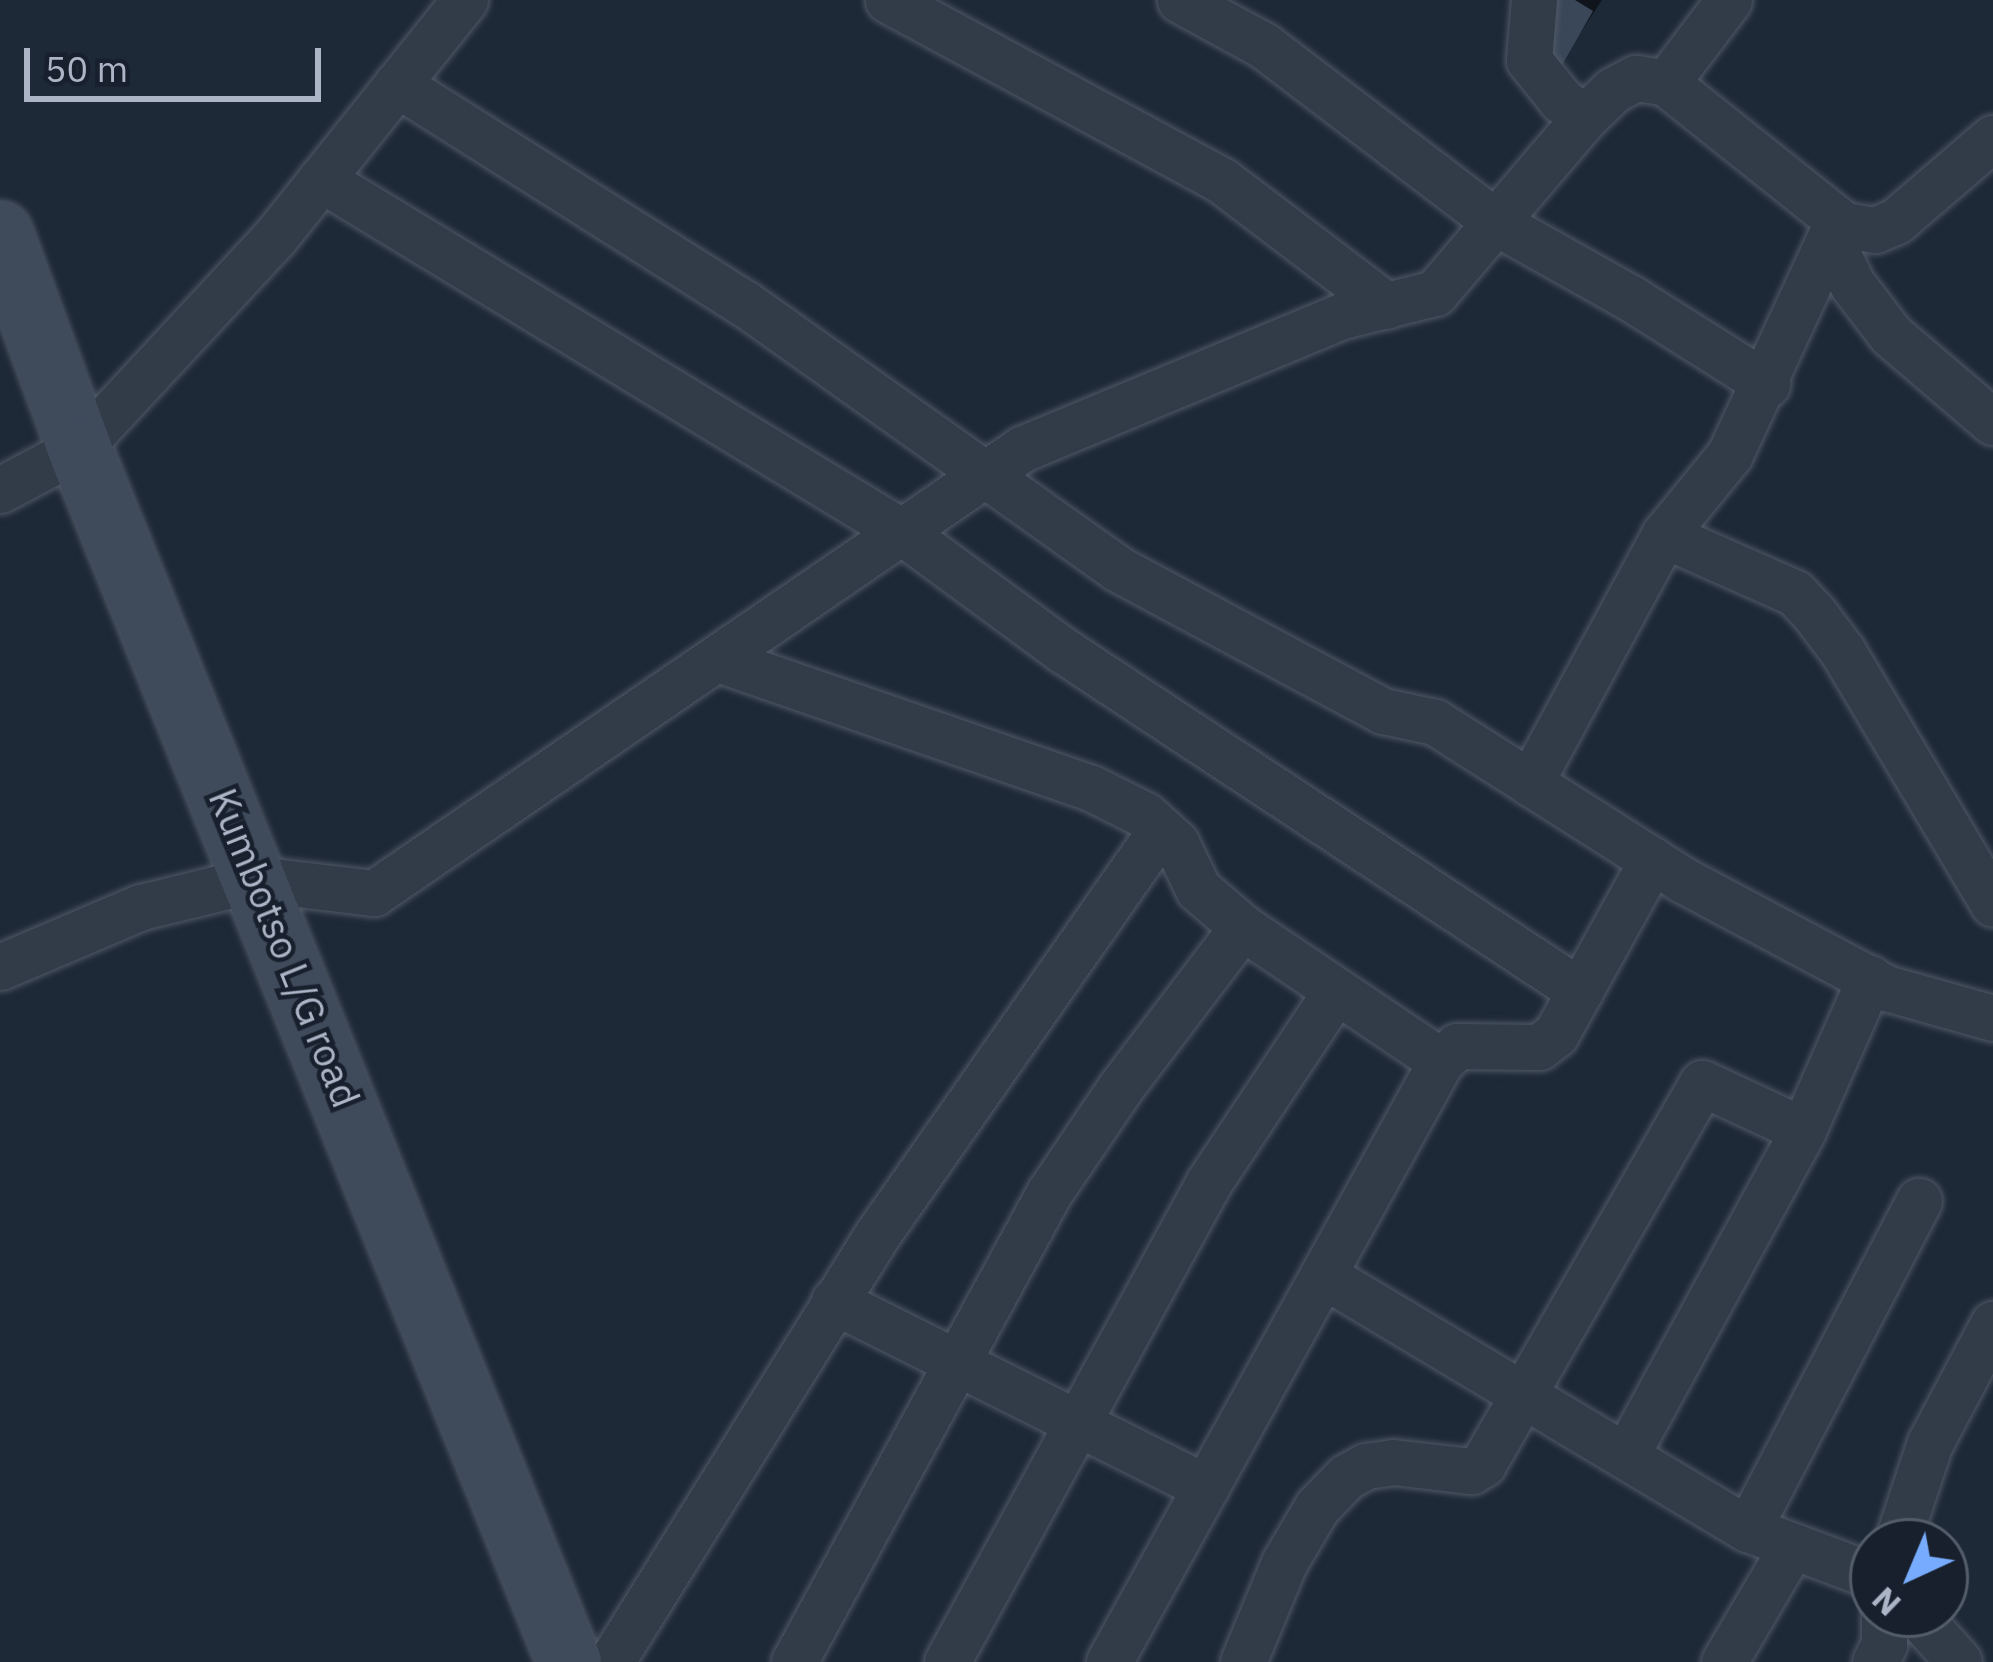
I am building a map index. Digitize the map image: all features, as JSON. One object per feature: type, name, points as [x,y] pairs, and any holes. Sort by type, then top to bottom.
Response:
[{"type":"main road","name":"Kumbotso L/G road","points":[[0,232],[80,448],[569,1662]]},
{"type":"street","points":[[0,490],[80,448],[321,179],[465,0]]},
{"type":"street","points":[[888,0],[1221,181],[1387,306]]},
{"type":"street","points":[[1180,0],[1263,45],[1496,222],[1632,298],[1767,384]]},
{"type":"street","points":[[1534,0],[1529,60],[1561,100],[1584,118]]},
{"type":"street","points":[[1666,83],[1730,0]]},
{"type":"street","points":[[0,967],[141,907],[256,879],[374,892],[1022,449],[1342,316],[1435,293],[1584,118],[1613,90],[1636,78],[1666,83],[1837,232],[1852,284],[1892,334],[1993,422]]},
{"type":"street","points":[[398,84],[744,303],[1118,569],[1383,711],[1435,722],[1652,860],[1886,988],[1993,1018]]},
{"type":"street","points":[[1837,232],[1875,230],[1896,221],[1993,138]]},
{"type":"street","points":[[321,179],[902,532],[1064,651],[1580,991]]},
{"type":"street","points":[[1530,783],[1664,535],[1730,454],[1837,232]]},
{"type":"street","points":[[1664,535],[1795,593],[1813,612],[1843,652],[1993,904]]},
{"type":"street","points":[[718,659],[1091,788],[1145,815],[1176,843],[1198,890],[1242,927],[1441,1061]]},
{"type":"street","points":[[610,1662],[834,1301],[1161,829]]},
{"type":"street","points":[[1109,1662],[1441,1061],[1457,1046],[1539,1047],[1556,1034],[1652,860]]},
{"type":"street","points":[[794,1662],[1049,1192],[1120,1088],[1242,927]]},
{"type":"street","points":[[1626,1455],[1803,1130],[1870,978]]},
{"type":"street","points":[[947,1662],[1209,1182],[1335,992]]},
{"type":"street","points":[[1243,1662],[1285,1563],[1317,1507],[1346,1477],[1366,1466],[1393,1462],[1471,1471],[1483,1464],[1702,1083],[1803,1130]]},
{"type":"street","points":[[1748,1529],[1919,1201]]},
{"type":"street","points":[[1323,1275],[1748,1529],[1849,1567]]},
{"type":"street","points":[[834,1301],[1206,1487]]},
{"type":"street","points":[[1905,1518],[1930,1443],[1987,1349]]},
{"type":"street","points":[[1724,1662],[1792,1546]]},
{"type":"street","points":[[1938,1638],[1959,1662]]},
{"type":"building","points":[[1554,0],[1575,0],[1593,11],[1562,65],[1544,43]]}]
